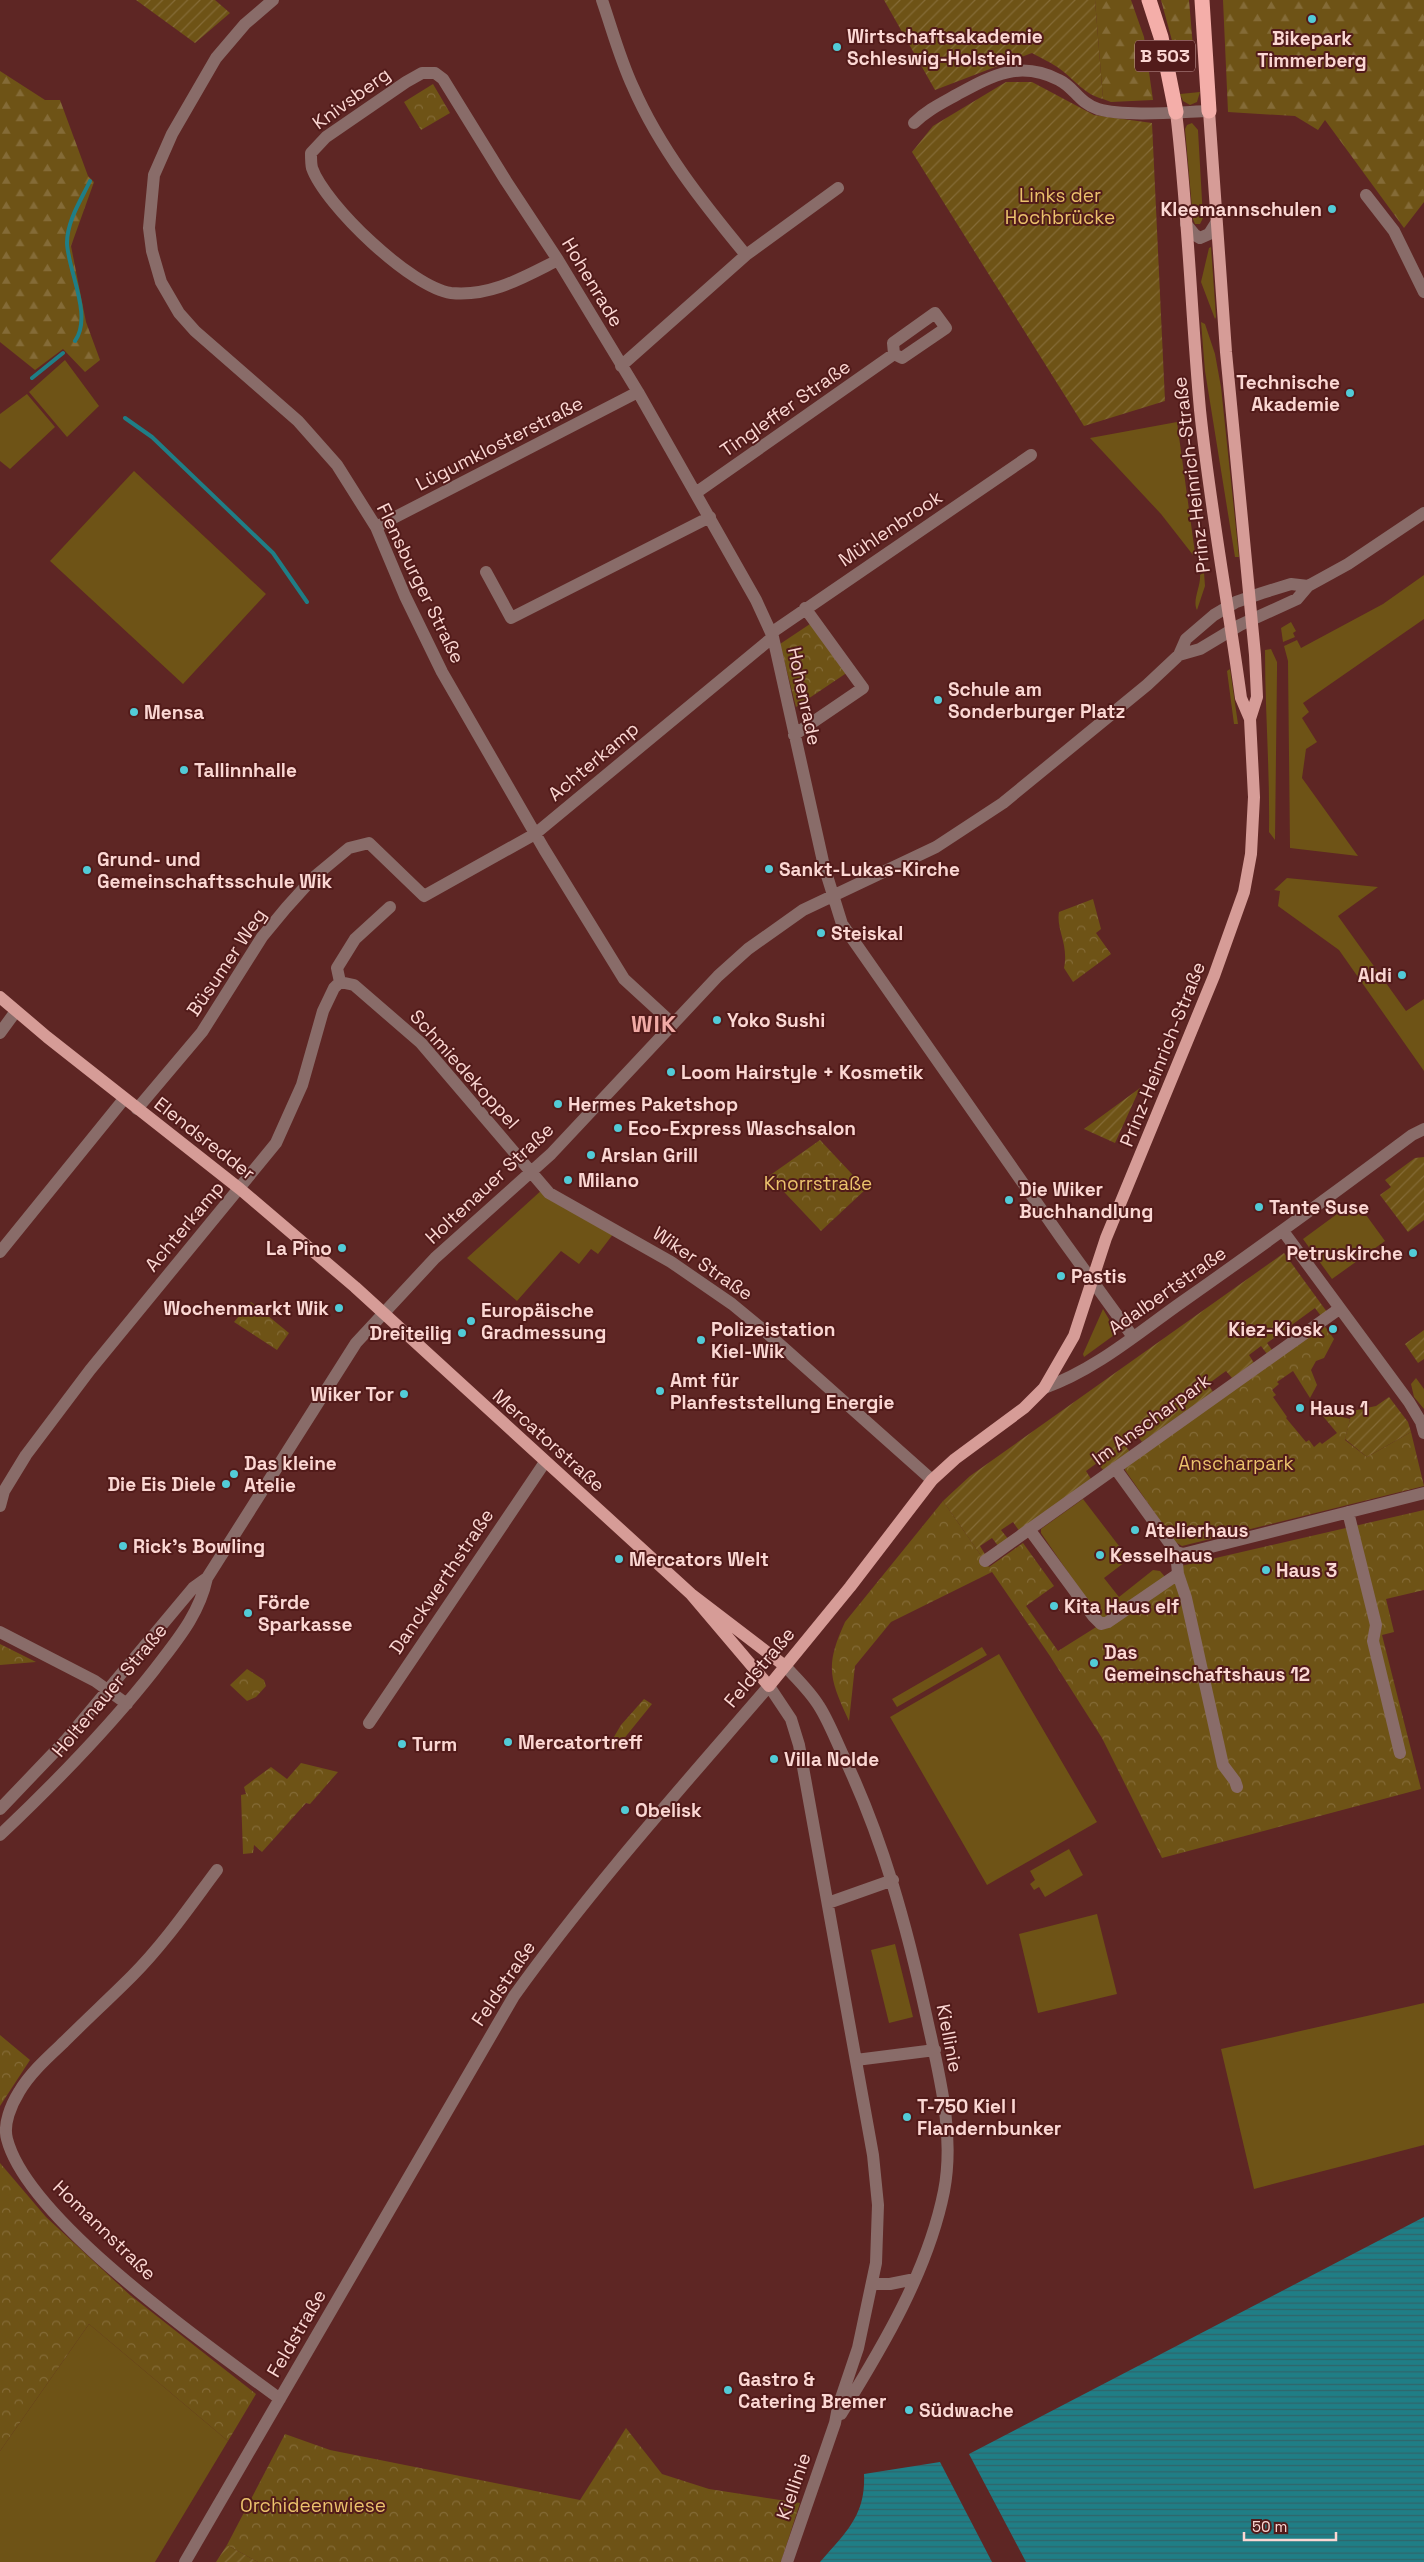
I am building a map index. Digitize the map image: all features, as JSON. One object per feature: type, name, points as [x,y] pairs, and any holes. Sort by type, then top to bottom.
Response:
[{"type":"highway","name":"B 503","points":[[1149,0],[1161,37],[1176,112]]},
{"type":"highway","name":"B 503","points":[[1202,0],[1209,111]]},
{"type":"main road","name":"Prinz-Heinrich-Straße","points":[[1044,1388],[1074,1336],[1106,1238],[1214,976],[1244,892],[1254,820],[1250,720],[1257,697],[1252,619],[1216,223],[1209,111]]},
{"type":"main road","name":"Prinz-Heinrich-Straße","points":[[1176,112],[1200,411],[1241,698],[1250,720]]},
{"type":"main road","name":"Elendsredder","points":[[0,997],[124,1099],[240,1189],[383,1313]]},
{"type":"main road","name":"Mercatorstraße","points":[[383,1313],[691,1594],[784,1666]]},
{"type":"main road","name":"Adalbertstraße","points":[[932,1480],[955,1459],[1024,1408],[1044,1388]]},
{"type":"main road","name":"Feldstraße","points":[[769,1686],[855,1581],[932,1480]]},
{"type":"main road","name":"Mercatorstraße","points":[[691,1594],[769,1686]]},
{"type":"street","name":"Flensburger Straße","points":[[273,0],[245,24],[216,58],[172,134],[154,175],[149,228],[152,251],[160,282],[179,314],[213,348],[260,385],[298,421],[337,465],[376,527],[405,596],[442,672],[535,834],[624,978],[673,1024]]},
{"type":"street","points":[[602,0],[633,87],[656,130],[703,203],[746,255]]},
{"type":"street","points":[[914,123],[928,110],[993,75],[1024,70],[1060,80],[1083,102],[1099,109],[1133,113],[1209,111]]},
{"type":"street","name":"Knivsberg","points":[[435,73],[422,73],[406,82],[326,137],[311,153],[312,168],[328,194],[353,225],[382,252],[422,280],[449,292],[473,293],[496,289],[558,260]]},
{"type":"street","name":"Hohenrade","points":[[435,73],[444,78],[506,181],[558,260],[697,492],[756,600],[772,635],[832,895]]},
{"type":"street","points":[[620,366],[746,255],[838,188]]},
{"type":"street","points":[[1366,195],[1394,231],[1424,292]]},
{"type":"street","points":[[1186,224],[1195,236],[1200,238],[1209,234],[1216,223]]},
{"type":"street","name":"Tingleffer Straße","points":[[697,492],[894,354]]},
{"type":"street","name":"Lügumklosterstraße","points":[[376,527],[638,392]]},
{"type":"street","name":"Mühlenbrook","points":[[772,635],[805,608],[1031,455]]},
{"type":"street","name":"Holtenauer Straße","points":[[1179,655],[1200,649],[1252,619],[1297,599],[1308,586],[1348,564],[1424,513]]},
{"type":"street","points":[[486,572],[510,618],[710,517]]},
{"type":"street","name":"Holtenauer Straße","points":[[0,1835],[66,1770],[127,1704],[193,1618],[203,1596],[207,1578],[330,1380],[356,1343],[435,1258],[531,1173],[718,976],[760,939],[796,914],[832,895],[930,850],[972,825],[1031,782],[1148,685],[1179,655],[1186,639],[1227,607],[1249,597],[1291,584],[1308,586]]},
{"type":"street","points":[[794,735],[863,688],[805,608]]},
{"type":"street","name":"Achterkamp","points":[[424,896],[535,834],[772,635]]},
{"type":"street","name":"Büsumer Weg","points":[[137,1109],[202,1032],[262,937],[314,877],[350,848],[369,843],[424,896]]},
{"type":"street","points":[[832,895],[842,924],[1133,1337]]},
{"type":"street","name":"Achterkamp","points":[[0,1506],[2,1489],[90,1370],[276,1143],[302,1085],[322,1011],[334,988],[340,982],[337,968],[355,939],[390,907]]},
{"type":"street","name":"Schmiedekoppel","points":[[340,982],[354,985],[421,1043],[531,1173]]},
{"type":"street","points":[[0,1033],[16,1011]]},
{"type":"street","points":[[0,1252],[124,1099]]},
{"type":"street","name":"Adalbertstraße","points":[[1044,1388],[1079,1372],[1133,1337],[1283,1231],[1412,1135],[1424,1129]]},
{"type":"street","name":"Wiker Straße","points":[[531,1173],[549,1193],[671,1262],[732,1304],[932,1480]]},
{"type":"street","points":[[1283,1231],[1408,1402],[1421,1422],[1424,1433]]},
{"type":"street","name":"Im Anscharpark","points":[[985,1561],[1338,1308]]},
{"type":"street","name":"Danckwerthstraße","points":[[369,1722],[545,1462]]},
{"type":"street","points":[[1115,1468],[1176,1552],[1178,1574],[1186,1598],[1224,1765],[1236,1781],[1237,1788]]},
{"type":"street","points":[[1176,1552],[1197,1551],[1424,1493]]},
{"type":"street","points":[[1348,1512],[1376,1625],[1373,1640],[1400,1753]]},
{"type":"street","points":[[1029,1529],[1093,1616],[1101,1624],[1108,1622],[1178,1574]]},
{"type":"street","name":"Holtenauer Straße","points":[[0,1809],[65,1741],[193,1588],[207,1578]]},
{"type":"street","points":[[0,1632],[109,1689],[127,1704]]},
{"type":"street","name":"Kiellinie","points":[[784,1666],[819,1706],[865,1800],[893,1880],[935,2050],[948,2133],[944,2188],[936,2226],[914,2280],[880,2347],[835,2423]]},
{"type":"street","name":"Kiellinie","points":[[769,1686],[791,1719],[799,1745],[873,2155],[878,2205],[876,2262],[873,2284],[858,2348],[838,2406],[835,2423],[787,2562]]},
{"type":"street","name":"Feldstraße","points":[[185,2562],[514,1996],[552,1943],[594,1890],[769,1686]]},
{"type":"street","name":"Homannstraße","points":[[218,1870],[164,1941],[133,1975],[34,2072],[19,2092],[11,2109],[7,2119],[6,2138],[20,2170],[53,2212],[89,2247],[133,2286],[280,2399]]},
{"type":"street","points":[[828,1903],[893,1880]]},
{"type":"street","points":[[856,2060],[935,2050]]},
{"type":"street","points":[[873,2284],[890,2284],[914,2280]]},
{"type":"green space","points":[[136,0],[215,0],[230,13],[195,43]]},
{"type":"green space","points":[[884,0],[1095,0],[1103,99],[1080,87],[1057,67],[1032,53],[935,90]]},
{"type":"green space","points":[[1095,0],[1131,0],[1144,37],[1153,100],[1111,102],[1103,99]]},
{"type":"green space","points":[[1161,0],[1189,0],[1194,59],[1177,59]]},
{"type":"green space","points":[[1223,0],[1424,0],[1424,202],[1404,228],[1325,120],[1318,130],[1295,116],[1228,112]]},
{"type":"green space","points":[[0,71],[45,100],[60,100],[88,176],[94,182],[71,246],[86,322],[100,360],[85,372],[63,349],[35,370],[0,342]]},
{"type":"green space","name":"Links der Hochbrücke","points":[[1006,82],[1032,82],[1094,115],[1152,123],[1165,401],[1084,426],[912,152],[933,126]]},
{"type":"green space","points":[[433,84],[450,113],[421,130],[404,102]]},
{"type":"green space","points":[[1200,92],[1197,102],[1190,105],[1183,101],[1180,94]]},
{"type":"green space","points":[[1192,123],[1198,130],[1203,218],[1200,224],[1195,224],[1193,219],[1185,129],[1187,125]]},
{"type":"green space","points":[[1211,247],[1215,319],[1201,282],[1209,248]]},
{"type":"green space","points":[[1201,322],[1205,324],[1215,354],[1221,387],[1239,557],[1235,557],[1205,371]]},
{"type":"green space","points":[[65,360],[99,406],[67,437],[29,392]]},
{"type":"green space","points":[[27,394],[55,427],[10,469],[0,461],[0,414]]},
{"type":"green space","points":[[1177,422],[1195,553],[1193,555],[1161,514],[1090,438]]},
{"type":"green space","points":[[134,471],[266,594],[183,684],[50,561]]},
{"type":"green space","points":[[1204,572],[1205,586],[1197,610],[1196,602],[1200,575]]},
{"type":"green space","points":[[1424,575],[1424,619],[1303,703],[1309,712],[1302,718],[1317,742],[1306,749],[1302,778],[1358,856],[1290,848],[1288,661],[1284,646],[1297,640],[1301,648],[1383,604]]},
{"type":"green space","points":[[813,622],[848,672],[796,707],[780,644]]},
{"type":"green space","points":[[1291,622],[1296,631],[1293,633],[1295,637],[1283,642],[1281,628]]},
{"type":"green space","points":[[1271,649],[1277,662],[1275,840],[1269,832],[1265,673],[1265,650]]},
{"type":"green space","points":[[1230,669],[1238,724],[1234,724],[1227,671]]},
{"type":"green space","points":[[1287,878],[1378,887],[1338,916],[1406,1011],[1424,999],[1424,1071],[1339,950],[1278,906],[1280,891],[1274,890]]},
{"type":"green space","points":[[1093,899],[1101,929],[1096,933],[1111,954],[1073,982],[1064,968],[1065,952],[1059,925],[1059,912]]},
{"type":"green space","points":[[1140,1088],[1115,1143],[1084,1129]]},
{"type":"green space","name":"Knorrstraße","points":[[820,1140],[866,1189],[821,1231],[769,1176]]},
{"type":"green space","points":[[1424,1157],[1424,1220],[1408,1232],[1380,1195],[1391,1187],[1385,1180],[1415,1158]]},
{"type":"green space","points":[[544,1188],[617,1229],[598,1254],[591,1249],[579,1264],[561,1251],[517,1301],[467,1258]]},
{"type":"green space","points":[[1352,1203],[1358,1204],[1385,1241],[1332,1279],[1303,1239]]},
{"type":"green space","points":[[1284,1253],[1327,1312],[1321,1316],[1315,1308],[1267,1343],[1272,1350],[1267,1354],[1261,1346],[1249,1355],[1254,1363],[1232,1378],[1226,1371],[1208,1384],[1213,1392],[1142,1442],[1137,1435],[1124,1444],[1130,1452],[1104,1471],[1097,1463],[1086,1471],[1091,1479],[1020,1532],[1013,1522],[1001,1530],[1009,1540],[999,1547],[992,1538],[980,1546],[986,1556],[982,1557],[943,1501],[970,1476]]},
{"type":"green space","points":[[251,1302],[289,1333],[277,1350],[234,1322]]},
{"type":"green space","points":[[1103,1309],[1117,1333],[1084,1357],[1083,1354]]},
{"type":"green space","name":"Anscharpark","points":[[1321,1321],[1334,1339],[1324,1358],[1316,1361],[1311,1370],[1317,1385],[1310,1398],[1293,1371],[1277,1382],[1279,1384],[1272,1390],[1276,1395],[1273,1397],[1286,1418],[1306,1442],[1309,1440],[1314,1447],[1320,1442],[1322,1444],[1337,1433],[1317,1409],[1334,1406],[1342,1417],[1350,1419],[1345,1440],[1367,1457],[1411,1432],[1424,1486],[1182,1546],[1175,1542],[1125,1470],[1125,1461]]},
{"type":"green space","points":[[1424,1330],[1424,1359],[1418,1363],[1405,1344]]},
{"type":"green space","points":[[1416,1378],[1424,1389],[1424,1409],[1414,1397],[1411,1384]]},
{"type":"green space","points":[[1389,1397],[1408,1422],[1411,1432],[1367,1457],[1345,1439],[1352,1411],[1376,1406]]},
{"type":"green space","points":[[1083,1499],[1129,1559],[1104,1578],[1119,1597],[1153,1570],[1160,1571],[1166,1578],[1104,1619],[1098,1616],[1041,1533],[1041,1529]]},
{"type":"green space","points":[[943,1501],[989,1567],[1023,1543],[1054,1586],[1026,1606],[1058,1651],[1101,1624],[1181,1566],[1424,1510],[1424,1590],[1386,1599],[1394,1632],[1382,1635],[1421,1789],[1162,1858],[1102,1738],[1050,1656],[992,1572],[891,1622],[855,1666],[849,1721],[837,1694],[832,1672],[834,1650],[845,1622]]},
{"type":"green space","points":[[0,1644],[36,1662],[0,1665]]},
{"type":"green space","points":[[982,1647],[987,1655],[897,1707],[892,1699]]},
{"type":"green space","points":[[999,1654],[1097,1822],[987,1885],[890,1717]]},
{"type":"green space","points":[[247,1669],[264,1680],[266,1686],[256,1697],[247,1701],[230,1685]]},
{"type":"green space","points":[[644,1699],[652,1704],[614,1751],[608,1747],[621,1725]]},
{"type":"green space","points":[[301,1763],[338,1772],[310,1804],[306,1803],[262,1852],[254,1845],[253,1853],[243,1854],[241,1795],[246,1794],[244,1787],[271,1767],[287,1779]]},
{"type":"green space","points":[[1069,1849],[1083,1875],[1045,1897],[1039,1887],[1034,1890],[1030,1884],[1035,1880],[1030,1871]]},
{"type":"green space","points":[[1097,1914],[1117,1994],[1038,2013],[1019,1934]]},
{"type":"green space","points":[[895,1944],[913,2017],[889,2023],[871,1950]]},
{"type":"green space","points":[[1424,2003],[1424,2145],[1254,2189],[1221,2049]]},
{"type":"green space","points":[[0,2035],[30,2060],[0,2106]]},
{"type":"green space","points":[[0,2163],[46,2217],[130,2295],[256,2394],[228,2441],[89,2324],[0,2451]]},
{"type":"green space","points":[[89,2324],[228,2441],[155,2562],[0,2562],[0,2451]]},
{"type":"green space","name":"Orchideenwiese","points":[[626,2428],[662,2474],[709,2489],[800,2503],[781,2562],[258,2562],[227,2545],[285,2434],[330,2450],[580,2500]]},
{"type":"green space","points":[[227,2545],[258,2562],[216,2562]]},
{"type":"water","points":[[1424,2217],[1424,2562],[1026,2562],[969,2454]]},
{"type":"water","points":[[940,2462],[992,2562],[820,2562],[858,2513],[864,2489],[864,2474]]},
{"type":"waterway","points":[[75,341],[80,331],[81,306],[67,243],[69,227],[90,181]]},
{"type":"waterway","points":[[32,378],[63,353]]},
{"type":"waterway","points":[[125,418],[152,437],[273,553],[307,602]]},
{"type":"place","name":"Bikepark Timmerberg","points":[[1312,19]]},
{"type":"place","name":"Wirtschaftsakademie Schleswig-Holstein","points":[[837,47]]},
{"type":"place","name":"Kleemannschulen","points":[[1332,209]]},
{"type":"place","name":"Technische Akademie","points":[[1350,393]]},
{"type":"place","name":"Schule am Sonderburger Platz","points":[[938,700]]},
{"type":"place","name":"Mensa","points":[[134,712]]},
{"type":"place","name":"Tallinnhalle","points":[[184,770]]},
{"type":"place","name":"Sankt-Lukas-Kirche","points":[[769,869]]},
{"type":"place","name":"Grund- und Gemeinschaftsschule Wik","points":[[87,870]]},
{"type":"place","name":"Steiskal","points":[[821,933]]},
{"type":"place","name":"Aldi","points":[[1402,975]]},
{"type":"place","name":"Yoko Sushi","points":[[717,1020]]},
{"type":"place","name":"Loom Hairstyle + Kosmetik","points":[[671,1072]]},
{"type":"place","name":"Hermes Paketshop","points":[[558,1104]]},
{"type":"place","name":"Eco-Express Waschsalon","points":[[618,1128]]},
{"type":"place","name":"Arslan Grill","points":[[591,1155]]},
{"type":"place","name":"Milano","points":[[568,1180]]},
{"type":"place","name":"Die Wiker Buchhandlung","points":[[1009,1200]]},
{"type":"place","name":"Tante Suse","points":[[1259,1207]]},
{"type":"place","name":"La Pino","points":[[342,1248]]},
{"type":"place","name":"Petruskirche","points":[[1413,1253]]},
{"type":"place","name":"Pastis","points":[[1061,1276]]},
{"type":"place","name":"Wochenmarkt Wik","points":[[339,1308]]},
{"type":"place","name":"Europäische Gradmessung","points":[[471,1321]]},
{"type":"place","name":"Kiez-Kiosk","points":[[1333,1329]]},
{"type":"place","name":"Dreiteilig","points":[[462,1333]]},
{"type":"place","name":"Polizeistation Kiel-Wik","points":[[701,1340]]},
{"type":"place","name":"Amt für Planfeststellung Energie","points":[[660,1391]]},
{"type":"place","name":"Wiker Tor","points":[[404,1394]]},
{"type":"place","name":"Haus 1","points":[[1300,1408]]},
{"type":"place","name":"Das kleine Atelie","points":[[234,1474]]},
{"type":"place","name":"Die Eis Diele","points":[[226,1484]]},
{"type":"place","name":"Atelierhaus","points":[[1135,1530]]},
{"type":"place","name":"Rick’s Bowling","points":[[123,1546]]},
{"type":"place","name":"Kesselhaus","points":[[1100,1555]]},
{"type":"place","name":"Mercators Welt","points":[[619,1559]]},
{"type":"place","name":"Haus 3","points":[[1266,1570]]},
{"type":"place","name":"Kita Haus elf","points":[[1054,1606]]},
{"type":"place","name":"Förde Sparkasse","points":[[248,1613]]},
{"type":"place","name":"Das Gemeinschaftshaus 12","points":[[1094,1663]]},
{"type":"place","name":"Mercatortreff","points":[[508,1742]]},
{"type":"place","name":"Turm","points":[[402,1744]]},
{"type":"place","name":"Villa Nolde","points":[[774,1759]]},
{"type":"place","name":"Obelisk","points":[[625,1810]]},
{"type":"place","name":"T-750 Kiel I Flandernbunker","points":[[907,2117]]},
{"type":"place","name":"Gastro & Catering Bremer","points":[[728,2390]]},
{"type":"place","name":"Südwache","points":[[909,2410]]},
{"type":"district","name":"WIK","points":[[654,1024]]}]
